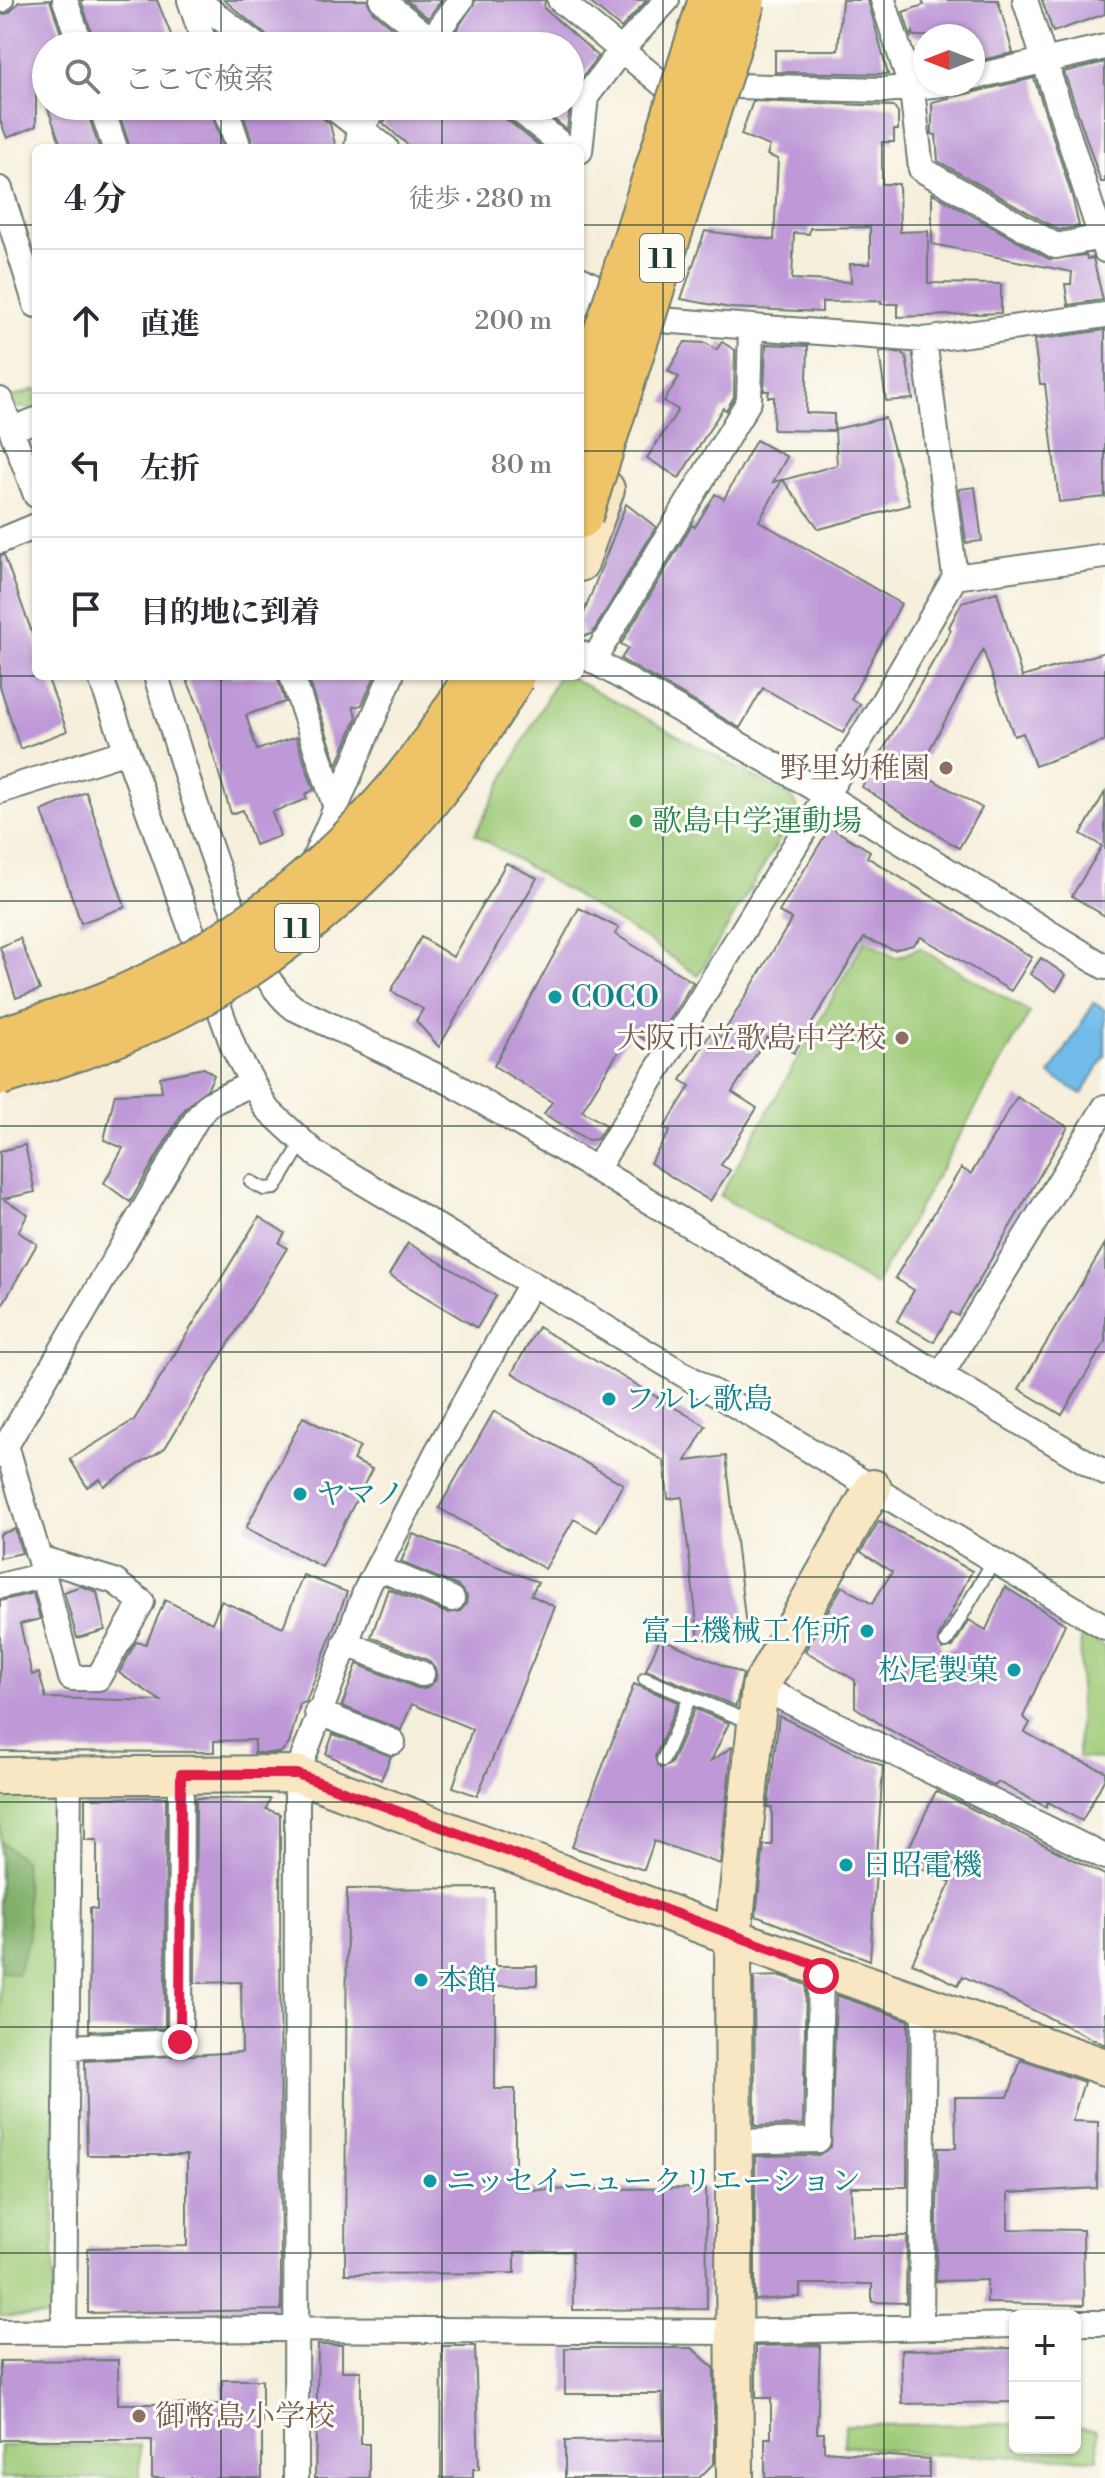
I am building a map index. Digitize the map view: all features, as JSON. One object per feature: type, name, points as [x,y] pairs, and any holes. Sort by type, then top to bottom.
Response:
[{"type":"highway","name":"11","points":[[584,402],[711,0]]},
{"type":"highway","name":"11","points":[[584,503],[743,0]]},
{"type":"highway","name":"11","points":[[0,1040],[110,1003],[147,986],[261,917],[310,877],[388,800],[435,740],[473,680]]},
{"type":"highway","name":"11","points":[[0,1073],[119,1033],[175,1008],[274,946],[321,909],[409,824],[482,726],[510,680]]},
{"type":"street","points":[[65,0],[76,32]]},
{"type":"street","points":[[190,0],[200,32]]},
{"type":"street","points":[[197,0],[239,32]]},
{"type":"street","points":[[382,0],[418,32]]},
{"type":"street","points":[[440,32],[461,0]]},
{"type":"street","points":[[560,0],[665,86],[729,102],[912,90]]},
{"type":"street","points":[[584,115],[586,97],[622,49],[667,0]]},
{"type":"street","points":[[584,551],[762,0]]},
{"type":"street","points":[[883,0],[912,90],[921,169],[1056,246],[1103,243],[1025,0]]},
{"type":"street","points":[[985,74],[1105,47]]},
{"type":"street","points":[[106,120],[114,144]]},
{"type":"street","points":[[230,120],[238,144]]},
{"type":"street","points":[[343,120],[358,138],[369,120]]},
{"type":"street","points":[[531,120],[561,144]]},
{"type":"street","points":[[581,144],[583,120]]},
{"type":"street","points":[[0,189],[32,292]]},
{"type":"street","points":[[587,283],[660,320],[924,340],[1105,315]]},
{"type":"street","points":[[751,327],[749,401],[586,657],[824,796],[1105,967]]},
{"type":"street","points":[[597,1168],[955,577],[924,340]]},
{"type":"street","points":[[0,400],[32,484]]},
{"type":"street","points":[[12,429],[32,422]]},
{"type":"street","points":[[0,541],[32,528]]},
{"type":"street","points":[[955,577],[1105,556]]},
{"type":"street","points":[[101,680],[208,980],[251,1084],[266,1108],[302,1143],[530,1285],[1105,1627]]},
{"type":"street","points":[[157,680],[233,910],[256,961],[277,996],[294,1008],[438,1076],[1105,1473]]},
{"type":"street","points":[[293,680],[337,811]]},
{"type":"street","points":[[256,961],[307,874],[337,811],[389,680]]},
{"type":"street","points":[[0,1034],[90,1015],[208,980],[256,961],[332,921],[364,896],[451,796],[505,719],[526,680]]},
{"type":"street","points":[[0,791],[127,751]]},
{"type":"street","points":[[0,1586],[41,1567],[114,1581],[142,1602],[98,1678],[71,1678],[41,1567],[3,1451],[197,1118],[209,1104],[251,1084]]},
{"type":"street","points":[[941,1375],[1105,1107]]},
{"type":"street","points":[[296,2478],[297,1774],[317,1712],[378,1568],[437,1452],[530,1285]]},
{"type":"street","points":[[735,2478],[733,1937],[760,1687],[873,1488]]},
{"type":"street","points":[[378,1568],[452,1599]]},
{"type":"street","points":[[345,1643],[422,1674]]},
{"type":"street","points":[[760,1687],[1105,1857]]},
{"type":"street","points":[[317,1712],[393,1742]]},
{"type":"street","points":[[64,2332],[69,1774]]},
{"type":"street","points":[[68,2047],[180,2042],[181,1774]]},
{"type":"street","points":[[0,1776],[297,1774],[733,1937],[1105,2067]]},
{"type":"street","points":[[733,2142],[818,2140],[821,1967]]},
{"type":"street","points":[[921,2327],[924,2003]]},
{"type":"street","points":[[1081,2323],[1105,2323]]},
{"type":"street","points":[[0,2332],[734,2332],[1009,2325]]},
{"type":"lane","points":[[251,1182],[264,1189],[275,1188],[302,1143]]},
{"type":"lane","points":[[946,1642],[994,1560]]},
{"type":"lane","points":[[645,1679],[756,1724]]},
{"type":"lane","points":[[663,1760],[690,1697]]},
{"type":"green space","points":[[32,390],[32,409],[14,407],[7,399]]},
{"type":"green space","name":"歌島中学運動場","points":[[556,680],[575,680],[790,796],[798,808],[698,976],[644,938],[475,834]]},
{"type":"green space","points":[[865,940],[896,958],[919,948],[1030,1012],[875,1285],[720,1196]]},
{"type":"green space","points":[[1081,1632],[1105,1647],[1105,1759],[1078,1758]]},
{"type":"green space","points":[[50,1794],[59,1804],[53,2317],[0,2316],[0,1795]]},
{"type":"green space","points":[[0,1842],[24,1860],[29,1936],[17,1974],[0,1971]]},
{"type":"green space","points":[[1009,2424],[1009,2454],[1081,2454],[1081,2428],[1097,2430],[1098,2459],[926,2454],[844,2445],[845,2425]]},
{"type":"green space","points":[[140,2445],[140,2478],[0,2478],[0,2446]]},
{"type":"water","points":[[1094,1003],[1105,1010],[1105,1056],[1082,1094],[1050,1075]]},
{"type":"building","points":[[50,0],[60,32],[32,32],[32,120],[36,120],[36,126],[7,138],[0,120],[0,15],[9,13],[19,2]]},
{"type":"building","points":[[81,0],[157,0],[170,32],[91,32]]},
{"type":"building","points":[[224,0],[367,0],[373,12],[398,32],[262,32]]},
{"type":"building","points":[[406,0],[442,0],[428,18]]},
{"type":"building","points":[[476,0],[545,0],[544,8],[571,32],[455,32]]},
{"type":"building","points":[[587,0],[647,0],[621,28]]},
{"type":"building","points":[[842,0],[868,0],[888,74],[775,72],[775,50],[838,50]]},
{"type":"building","points":[[922,0],[998,0],[1013,53],[985,59],[985,24],[913,24],[911,37],[903,12],[924,5]]},
{"type":"building","points":[[1042,0],[1105,0],[1105,14],[1053,32]]},
{"type":"building","points":[[584,44],[598,56],[584,76]]},
{"type":"building","points":[[1105,62],[1105,182],[1101,182],[1064,72]]},
{"type":"building","points":[[1034,78],[1079,226],[1059,230],[938,161],[936,135],[932,134],[932,102],[958,96],[985,96],[985,90]]},
{"type":"building","points":[[753,101],[893,106],[898,113],[898,130],[894,130],[894,142],[882,142],[882,184],[899,184],[900,232],[928,231],[928,283],[1001,284],[1001,313],[898,317],[898,304],[881,304],[881,301],[822,302],[822,312],[730,308],[681,299],[705,231],[774,240],[778,159],[767,155],[770,146],[741,135]],"holes":[[[870,227],[870,264],[850,264],[851,282],[792,279],[794,233],[809,234],[810,228]]]},
{"type":"building","points":[[52,120],[90,120],[98,144],[61,144]]},
{"type":"building","points":[[121,120],[214,120],[222,144],[129,144]]},
{"type":"building","points":[[245,120],[325,120],[330,124],[335,144],[253,144]]},
{"type":"building","points":[[385,120],[507,120],[537,144],[407,144],[383,123]]},
{"type":"building","points":[[555,120],[568,120],[567,130]]},
{"type":"building","points":[[932,193],[1049,259],[1086,255],[1087,259],[1093,258],[1103,300],[1068,305],[1065,284],[1071,284],[1072,272],[932,244]]},
{"type":"building","points":[[1105,330],[1105,497],[1059,502],[1045,384],[1040,384],[1034,340]]},
{"type":"building","points":[[685,342],[706,343],[716,350],[722,342],[735,350],[734,397],[726,410],[723,408],[679,478],[647,458],[678,410],[664,401],[679,377],[668,371]]},
{"type":"building","points":[[766,344],[808,346],[806,413],[834,414],[834,431],[773,430],[774,397],[768,397],[769,391],[764,391]]},
{"type":"building","points":[[879,352],[902,353],[906,357],[913,399],[886,401]]},
{"type":"building","points":[[885,418],[910,505],[819,529],[783,480],[837,465],[835,429]]},
{"type":"building","points":[[756,440],[787,457],[773,482],[782,480],[759,521],[901,604],[851,699],[860,704],[843,733],[763,688],[740,728],[621,659],[628,648],[621,644],[692,525],[695,527],[715,494],[724,499]]},
{"type":"building","points":[[975,487],[982,541],[966,543],[959,489]]},
{"type":"building","points":[[626,504],[656,527],[592,634],[584,636],[584,613]]},
{"type":"building","points":[[4,555],[32,633],[32,680],[48,680],[67,731],[20,749],[0,686],[0,556]]},
{"type":"building","points":[[997,592],[1022,677],[1105,652],[1105,741],[1035,766],[1023,733],[1014,736],[983,650],[918,771],[982,808],[959,848],[862,787],[951,630],[949,627],[962,602]]},
{"type":"building","points":[[187,680],[278,680],[285,702],[246,715],[257,750],[296,737],[314,790],[305,794],[307,799],[272,812],[280,836],[255,845],[243,810],[231,814],[199,707]]},
{"type":"building","points":[[309,680],[373,680],[362,705],[353,707],[357,717],[337,765]]},
{"type":"building","points":[[86,792],[125,907],[81,923],[42,811]]},
{"type":"building","points":[[1105,792],[1105,916],[1072,896],[1102,846],[1081,834]]},
{"type":"building","points":[[830,827],[870,851],[867,857],[1032,957],[1011,991],[921,937],[913,945],[894,950],[864,938],[794,1053],[767,1037],[732,1092],[757,1108],[721,1165],[730,1170],[710,1201],[650,1163],[670,1131],[664,1128],[690,1086],[681,1080],[712,1031],[721,1037],[792,919],[779,912]]},
{"type":"building","points":[[506,863],[537,878],[439,1047],[416,1021],[423,1009],[391,991],[421,937],[453,957]]},
{"type":"building","points":[[579,908],[619,928],[615,934],[693,982],[654,1046],[631,1031],[582,1111],[606,1125],[597,1139],[588,1140],[544,1114],[552,1102],[494,1066]]},
{"type":"building","points":[[20,938],[40,990],[16,998],[0,947]]},
{"type":"building","points":[[1041,958],[1066,975],[1056,991],[1030,974]]},
{"type":"building","points":[[204,1068],[214,1075],[208,1088],[184,1110],[130,1202],[104,1183],[123,1148],[104,1140],[115,1094],[162,1092],[160,1077]]},
{"type":"building","points":[[1017,1097],[1068,1127],[958,1316],[951,1312],[934,1342],[897,1321],[914,1290],[895,1278],[961,1168],[971,1174]]},
{"type":"building","points":[[25,1145],[35,1192],[3,1199],[28,1214],[18,1232],[37,1244],[0,1309],[0,1151]]},
{"type":"building","points":[[259,1217],[285,1233],[279,1243],[287,1248],[165,1448],[104,1486],[100,1479],[87,1487],[70,1459],[134,1420]]},
{"type":"building","points":[[408,1243],[496,1296],[477,1328],[389,1275]]},
{"type":"building","points":[[1105,1244],[1105,1342],[1062,1415],[1019,1389]]},
{"type":"building","points":[[538,1327],[706,1426],[686,1461],[726,1456],[747,1635],[699,1640],[682,1497],[668,1499],[664,1461],[512,1373]]},
{"type":"building","points":[[494,1411],[623,1484],[597,1532],[574,1519],[545,1569],[439,1508]]},
{"type":"building","name":"ヤマノ","points":[[303,1417],[360,1447],[353,1460],[372,1469],[322,1567],[246,1528]]},
{"type":"building","points":[[879,1521],[972,1571],[938,1638],[942,1650],[953,1647],[969,1620],[986,1630],[1005,1587],[1065,1624],[1023,1717],[1030,1723],[1025,1732],[1068,1756],[1105,1771],[1105,1778],[1082,1821],[1048,1802],[1046,1807],[998,1782],[995,1786],[886,1728],[855,1707],[855,1680],[805,1651],[842,1586],[872,1604],[892,1572],[861,1552]]},
{"type":"building","points":[[15,1529],[22,1553],[0,1558],[0,1534]]},
{"type":"building","points":[[413,1534],[538,1582],[531,1595],[555,1607],[477,1796],[453,1787],[472,1729],[412,1704],[401,1730],[342,1706],[357,1664],[417,1688],[425,1689],[436,1680],[437,1671],[428,1660],[371,1637],[388,1589],[447,1613],[460,1611],[466,1604],[467,1596],[458,1586],[401,1562]]},
{"type":"building","points":[[303,1575],[347,1592],[306,1702],[300,1704],[289,1744],[280,1753],[254,1753],[255,1740],[214,1741],[214,1752],[0,1751],[0,1601],[33,1593],[40,1619],[20,1624],[32,1675],[39,1673],[46,1698],[161,1701],[119,1673],[136,1642],[146,1644],[165,1600],[212,1623],[221,1601],[283,1627]]},
{"type":"building","points":[[81,1586],[97,1592],[105,1630],[77,1638],[64,1592]]},
{"type":"building","points":[[660,1638],[743,1674],[736,1706],[646,1670]]},
{"type":"building","points":[[634,1684],[678,1702],[655,1757],[660,1768],[671,1764],[695,1709],[729,1723],[711,1761],[732,1747],[720,1864],[654,1841],[644,1870],[572,1847]]},
{"type":"building","points":[[779,1716],[883,1766],[870,1960],[756,1916],[764,1845],[772,1845],[772,1808],[768,1807]]},
{"type":"building","points":[[333,1734],[391,1756],[381,1780],[326,1754]]},
{"type":"building","points":[[936,1791],[1105,1875],[1105,2045],[963,1976],[958,1985],[912,1963],[951,1882],[903,1860]]},
{"type":"building","points":[[166,1797],[165,2028],[89,2031],[90,1908],[97,1909],[97,1840],[85,1840],[85,1798]]},
{"type":"building","points":[[196,1798],[270,1799],[266,1809],[280,1814],[281,2310],[88,2313],[88,2248],[187,2246],[187,2155],[87,2155],[85,2061],[242,2052],[241,1982],[195,1983]]},
{"type":"building","points":[[494,1888],[495,1966],[537,1966],[537,1985],[495,1986],[495,2089],[515,2089],[515,2190],[706,2188],[707,2309],[573,2310],[572,2251],[515,2252],[515,2273],[345,2274],[347,1889]]},
{"type":"building","points":[[782,1976],[806,1985],[803,2125],[755,2126],[754,1977]]},
{"type":"building","points":[[836,1995],[908,2020],[907,2187],[851,2187],[852,2236],[907,2236],[906,2303],[872,2302],[872,2284],[800,2284],[800,2297],[755,2300],[755,2156],[818,2155],[831,2147]]},
{"type":"building","points":[[1021,2060],[1084,2082],[1072,2121],[1098,2122],[1097,2188],[1008,2193],[1008,2229],[1083,2230],[1084,2305],[987,2303],[987,2280],[936,2281],[938,2148],[956,2148],[955,2097],[1008,2097]]},
{"type":"building","points":[[318,2345],[342,2345],[342,2371],[361,2371],[361,2444],[369,2444],[369,2478],[315,2478]]},
{"type":"building","points":[[820,2345],[817,2433],[824,2433],[824,2451],[929,2459],[929,2478],[765,2478],[765,2438],[771,2438],[771,2398],[756,2398],[756,2346]]},
{"type":"building","points":[[442,2346],[475,2346],[479,2469],[473,2469],[473,2478],[441,2478]]},
{"type":"building","points":[[565,2348],[692,2348],[714,2368],[714,2463],[699,2478],[565,2478],[565,2441],[664,2440],[663,2394],[565,2394]]},
{"type":"building","points":[[1009,2348],[1009,2402],[902,2404],[901,2350]]},
{"type":"building","points":[[118,2360],[118,2404],[222,2404],[222,2380],[262,2380],[262,2478],[152,2478],[152,2440],[0,2440],[0,2361]]},
{"type":"place","name":"野里幼稚園","points":[[946,768]]},
{"type":"place","name":"歌島中学運動場","points":[[636,821]]},
{"type":"place","name":"COCO","points":[[555,997]]},
{"type":"place","name":"大阪市立歌島中学校","points":[[902,1038]]},
{"type":"place","name":"フルレ歌島","points":[[609,1399]]},
{"type":"place","name":"ヤマノ","points":[[300,1494]]},
{"type":"place","name":"富士機械工作所","points":[[867,1631]]},
{"type":"place","name":"松尾製菓","points":[[1014,1670]]},
{"type":"place","name":"日昭電機","points":[[846,1865]]},
{"type":"place","name":"本館","points":[[421,1980]]},
{"type":"place","name":"ニッセイニュークリエーション","points":[[430,2181]]},
{"type":"place","name":"御幣島小学校","points":[[139,2416]]},
{"type":"route","points":[[180,2042],[181,1774],[297,1774],[821,1967],[821,1976]]}]
